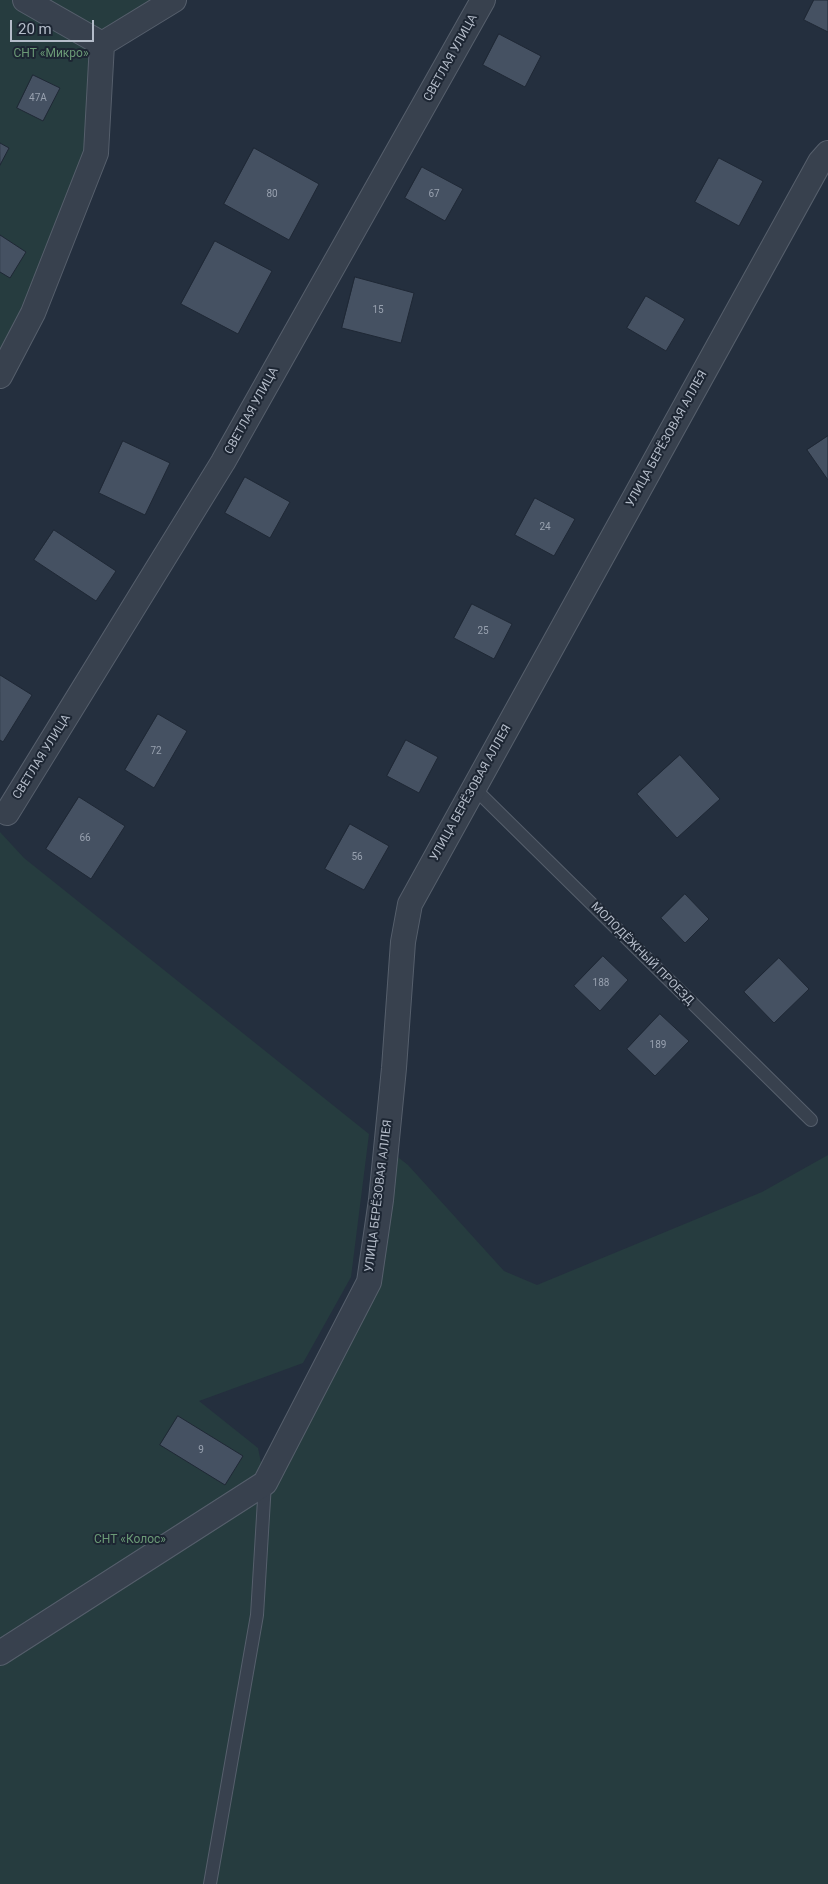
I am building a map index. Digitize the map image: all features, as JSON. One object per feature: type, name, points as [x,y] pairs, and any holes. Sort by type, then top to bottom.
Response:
[{"type":"street","points":[[26,0],[102,44]]},
{"type":"street","points":[[102,44],[174,0]]},
{"type":"street","name":"СВЕТЛАЯ УЛИЦА","points":[[7,813],[223,462],[483,0]]},
{"type":"street","points":[[0,376],[33,312],[96,153],[102,44]]},
{"type":"street","name":"УЛИЦА БЕРЁЗОВАЯ АЛЛЕЯ","points":[[264,1483],[369,1282],[381,1200],[394,1068],[403,942],[410,904],[820,162],[828,153]]},
{"type":"street","points":[[0,1653],[264,1483]]},
{"type":"lane","name":"МОЛОДЁЖНЫЙ ПРОЕЗД","points":[[474,788],[811,1120]]},
{"type":"lane","points":[[210,1884],[257,1615],[264,1483]]},
{"type":"green space","name":"СНТ «Микро»","points":[[0,0],[174,0],[102,44],[96,153],[0,376]]},
{"type":"green space","name":"СНТ «Колос»","points":[[0,832],[24,858],[369,1134],[351,1277],[303,1363],[199,1401],[258,1448],[265,1482],[369,1282],[385,1147],[408,1165],[504,1271],[537,1285],[762,1192],[828,1155],[828,1884],[0,1884]]},
{"type":"building","points":[[814,0],[828,0],[828,32],[804,20]]},
{"type":"building","points":[[499,34],[541,56],[525,87],[483,65]]},
{"type":"building","points":[[33,75],[60,88],[43,121],[17,108]]},
{"type":"building","points":[[0,143],[9,148],[0,165]]},
{"type":"building","points":[[254,148],[319,184],[289,240],[224,204]]},
{"type":"building","points":[[719,158],[763,181],[739,226],[695,202]]},
{"type":"building","points":[[422,167],[463,189],[445,221],[405,198]]},
{"type":"building","points":[[0,235],[26,252],[10,278],[0,272]]},
{"type":"building","points":[[215,241],[272,271],[238,334],[181,304]]},
{"type":"building","points":[[355,277],[414,293],[401,343],[342,328]]},
{"type":"building","points":[[646,296],[685,319],[666,351],[627,328]]},
{"type":"building","points":[[828,436],[828,480],[807,450]]},
{"type":"building","points":[[123,441],[170,463],[145,515],[99,493]]},
{"type":"building","points":[[245,477],[290,502],[270,538],[225,513]]},
{"type":"building","points":[[535,498],[575,519],[554,556],[515,535]]},
{"type":"building","points":[[54,530],[116,571],[96,601],[34,560]]},
{"type":"building","points":[[472,604],[512,624],[494,659],[454,638]]},
{"type":"building","points":[[0,675],[32,695],[3,742],[0,740]]},
{"type":"building","points":[[158,714],[187,731],[154,788],[125,770]]},
{"type":"building","points":[[406,740],[438,757],[419,793],[387,776]]},
{"type":"building","points":[[680,755],[720,799],[677,838],[637,794]]},
{"type":"building","points":[[79,797],[125,826],[91,879],[46,849]]},
{"type":"building","points":[[350,824],[389,846],[364,890],[325,869]]},
{"type":"building","points":[[685,894],[709,919],[685,943],[661,918]]},
{"type":"building","points":[[603,956],[628,980],[600,1011],[574,986]]},
{"type":"building","points":[[779,958],[809,989],[774,1023],[744,992]]},
{"type":"building","points":[[660,1014],[689,1041],[655,1076],[627,1049]]},
{"type":"building","points":[[178,1416],[243,1456],[225,1485],[160,1445]]}]
